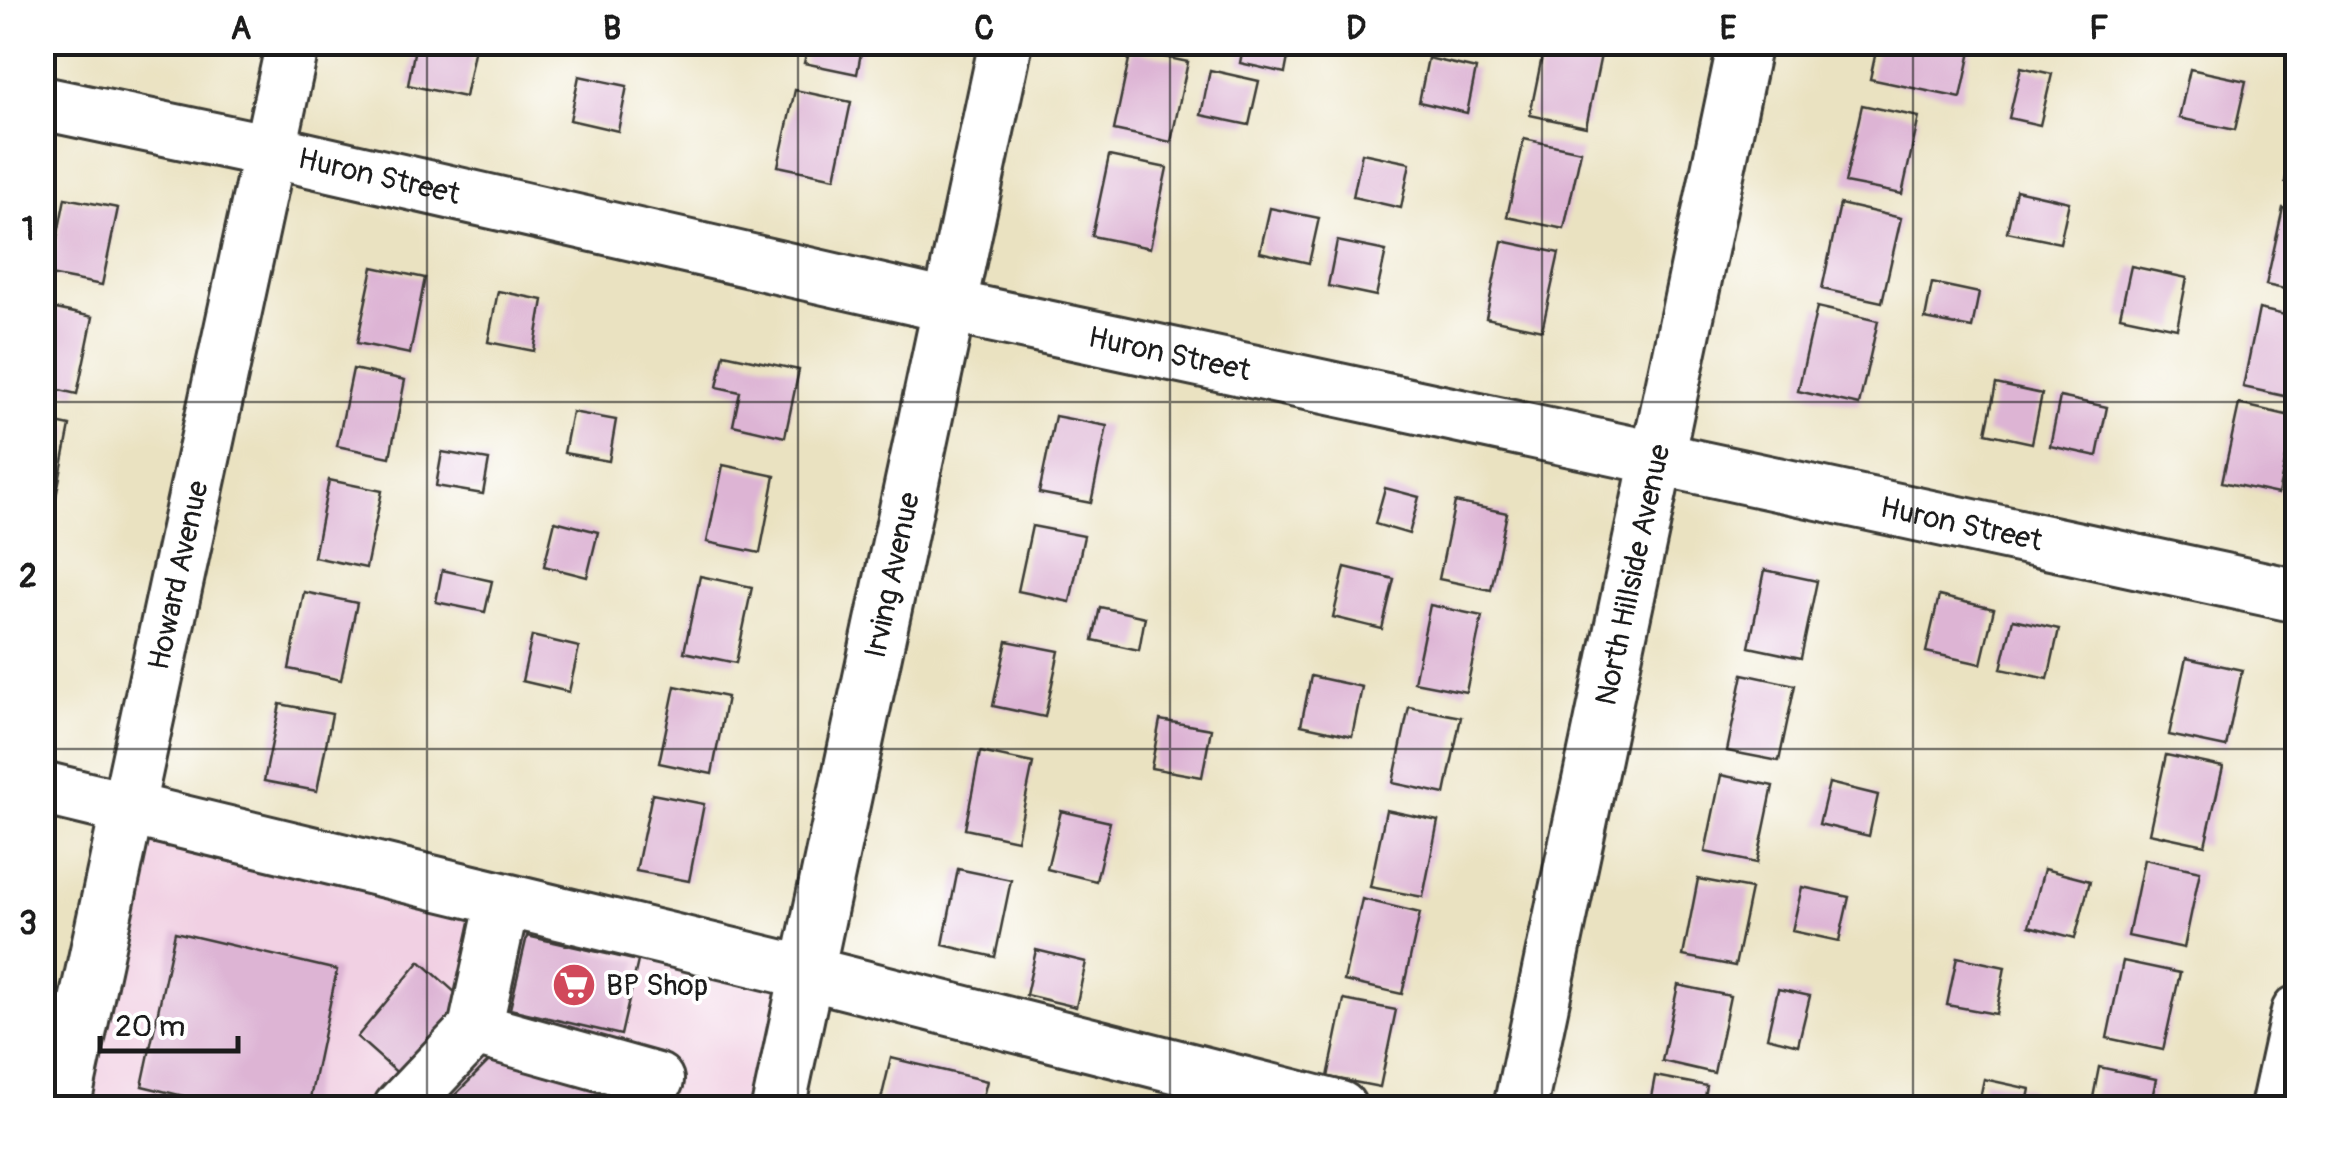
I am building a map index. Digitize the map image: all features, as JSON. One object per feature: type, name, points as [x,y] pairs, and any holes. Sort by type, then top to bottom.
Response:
[{"type":"street","name":"Howard Avenue","points":[[63,1108],[292,42]]},
{"type":"street","name":"Irving Avenue","points":[[778,1108],[1006,42]]},
{"type":"street","name":"North Hillside Avenue","points":[[1520,1108],[1745,42]]},
{"type":"street","name":"Huron Street","points":[[42,104],[270,151],[948,306],[2298,596]]},
{"type":"street","points":[[42,788],[1340,1108]]},
{"type":"street","points":[[400,1108],[475,1029],[503,901]]},
{"type":"street","points":[[2278,1108],[2298,1012]]},
{"type":"street","points":[[475,1029],[657,1080],[631,1108]]},
{"type":"shaded area","points":[[144,801],[796,961],[764,1108],[77,1108]]},
{"type":"building","points":[[416,42],[476,42],[465,97],[408,85]]},
{"type":"building","points":[[809,42],[863,42],[857,74],[804,63]]},
{"type":"building","points":[[1244,42],[1291,42],[1285,73],[1240,63]]},
{"type":"building","points":[[1545,42],[1567,42],[1602,50],[1586,127],[1530,115]]},
{"type":"building","points":[[1878,42],[1973,42],[1961,98],[1870,79]]},
{"type":"building","points":[[1131,50],[1188,62],[1171,142],[1114,130]]},
{"type":"building","points":[[1428,58],[1476,69],[1467,113],[1419,102]]},
{"type":"building","points":[[2021,67],[2052,74],[2040,125],[2009,118]]},
{"type":"building","points":[[2190,69],[2246,81],[2235,130],[2179,118]]},
{"type":"building","points":[[1210,70],[1259,81],[1249,125],[1201,115]]},
{"type":"building","points":[[579,76],[627,86],[618,131],[570,120]]},
{"type":"building","points":[[795,90],[851,102],[835,178],[778,166]]},
{"type":"building","points":[[1862,105],[1919,117],[1902,194],[1845,183]]},
{"type":"building","points":[[2298,132],[2298,184],[2285,182]]},
{"type":"building","points":[[1524,139],[1581,151],[1564,229],[1507,217]]},
{"type":"building","points":[[1362,153],[1410,163],[1401,208],[1353,197]]},
{"type":"building","points":[[1109,156],[1167,168],[1150,248],[1092,236]]},
{"type":"building","points":[[2016,190],[2069,202],[2060,243],[2007,232]]},
{"type":"building","points":[[65,198],[118,208],[102,285],[50,275]]},
{"type":"building","points":[[1840,204],[1901,218],[1882,302],[1822,289]]},
{"type":"building","points":[[1270,208],[1319,218],[1309,263],[1260,252]]},
{"type":"building","points":[[2283,208],[2298,211],[2298,292],[2266,285]]},
{"type":"building","points":[[1337,241],[1386,251],[1376,296],[1328,286]]},
{"type":"building","points":[[1502,241],[1559,253],[1542,330],[1486,318]]},
{"type":"building","points":[[2131,266],[2187,278],[2177,328],[2120,316]]},
{"type":"building","points":[[373,267],[425,278],[410,354],[357,343]]},
{"type":"building","points":[[1932,283],[1979,293],[1972,328],[1925,319]]},
{"type":"building","points":[[498,291],[543,300],[534,351],[488,342]]},
{"type":"building","points":[[42,306],[93,317],[77,394],[42,386]]},
{"type":"building","points":[[1817,307],[1878,321],[1859,405],[1798,391]]},
{"type":"building","points":[[2259,309],[2298,318],[2298,399],[2243,387]]},
{"type":"building","points":[[724,354],[799,370],[785,437],[733,425],[740,392],[717,387]]},
{"type":"building","points":[[353,369],[405,380],[390,457],[337,446]]},
{"type":"building","points":[[1996,384],[2042,394],[2032,443],[1986,433]]},
{"type":"building","points":[[2060,397],[2107,407],[2097,456],[2050,446]]},
{"type":"building","points":[[2239,404],[2295,417],[2278,494],[2222,482]]},
{"type":"building","points":[[572,412],[616,420],[609,461],[564,453]]},
{"type":"building","points":[[1055,416],[1107,426],[1091,503],[1039,493]]},
{"type":"building","points":[[42,420],[70,426],[55,502],[42,500]]},
{"type":"building","points":[[442,452],[489,460],[483,494],[436,486]]},
{"type":"building","points":[[723,465],[775,476],[760,553],[707,542]]},
{"type":"building","points":[[329,480],[382,491],[366,568],[314,557]]},
{"type":"building","points":[[1385,488],[1419,497],[1409,534],[1375,524]]},
{"type":"building","points":[[1455,502],[1507,513],[1491,590],[1439,579]]},
{"type":"building","points":[[555,521],[598,532],[587,577],[544,566]]},
{"type":"building","points":[[1032,526],[1084,536],[1070,602],[1018,591]]},
{"type":"building","points":[[1345,567],[1394,579],[1382,629],[1333,617]]},
{"type":"building","points":[[442,570],[492,581],[485,612],[436,602]]},
{"type":"building","points":[[1765,570],[1817,581],[1801,658],[1749,647]]},
{"type":"building","points":[[700,576],[752,587],[736,663],[684,652]]},
{"type":"building","points":[[304,592],[357,603],[341,680],[289,669]]},
{"type":"building","points":[[1939,596],[1994,609],[1981,664],[1926,652]]},
{"type":"building","points":[[1430,605],[1482,616],[1466,692],[1414,682]]},
{"type":"building","points":[[1100,607],[1145,617],[1139,650],[1093,640]]},
{"type":"building","points":[[2013,619],[2059,629],[2048,679],[2001,669]]},
{"type":"building","points":[[532,636],[579,647],[569,692],[522,681]]},
{"type":"building","points":[[1007,641],[1059,651],[1045,717],[993,706]]},
{"type":"building","points":[[2186,658],[2242,670],[2226,747],[2169,735]]},
{"type":"building","points":[[1743,674],[1795,685],[1779,761],[1727,751]]},
{"type":"building","points":[[1311,676],[1362,687],[1352,736],[1301,725]]},
{"type":"building","points":[[675,686],[727,697],[712,774],[659,763]]},
{"type":"building","points":[[280,704],[332,714],[317,791],[264,781]]},
{"type":"building","points":[[1409,707],[1461,717],[1445,794],[1393,783]]},
{"type":"building","points":[[1160,720],[1211,729],[1202,777],[1151,768]]},
{"type":"building","points":[[980,752],[1033,763],[1017,840],[965,829]]},
{"type":"building","points":[[2166,755],[2223,767],[2205,845],[2149,833]]},
{"type":"building","points":[[1721,775],[1773,786],[1757,863],[1705,852]]},
{"type":"building","points":[[1829,783],[1878,795],[1869,836],[1819,824]]},
{"type":"building","points":[[652,794],[704,804],[689,881],[636,871]]},
{"type":"building","points":[[1386,810],[1438,821],[1423,897],[1370,887]]},
{"type":"building","points":[[1061,811],[1110,822],[1096,881],[1047,869]]},
{"type":"building","points":[[2144,859],[2200,871],[2184,948],[2128,936]]},
{"type":"building","points":[[958,869],[1011,880],[995,957],[943,945]]},
{"type":"building","points":[[2044,869],[2090,881],[2075,938],[2029,926]]},
{"type":"building","points":[[1698,879],[1751,889],[1735,966],[1683,956]]},
{"type":"building","points":[[1802,887],[1849,897],[1839,941],[1792,931]]},
{"type":"building","points":[[1362,899],[1420,913],[1402,994],[1344,981]]},
{"type":"building","points":[[175,932],[337,970],[308,1108],[233,1108],[142,1086]]},
{"type":"building","name":"BP Shop","points":[[527,936],[638,961],[621,1035],[510,1009]]},
{"type":"building","points":[[1036,950],[1086,962],[1076,1007],[1026,995]]},
{"type":"building","points":[[1957,957],[2005,967],[1996,1014],[1947,1005]]},
{"type":"building","points":[[420,961],[466,1002],[402,1077],[357,1037]]},
{"type":"building","points":[[2123,961],[2180,973],[2163,1050],[2107,1038]]},
{"type":"building","points":[[1678,985],[1730,996],[1714,1073],[1662,1061]]},
{"type":"building","points":[[1778,989],[1810,996],[1798,1045],[1767,1037]]},
{"type":"building","points":[[1344,1000],[1396,1010],[1380,1087],[1328,1077]]},
{"type":"building","points":[[499,1051],[626,1084],[603,1108],[442,1108]]},
{"type":"building","points":[[891,1058],[987,1081],[980,1108],[879,1108]]},
{"type":"building","points":[[2099,1067],[2156,1079],[2150,1108],[2091,1108]]},
{"type":"building","points":[[1655,1076],[1707,1086],[1703,1108],[1649,1108]]},
{"type":"building","points":[[1984,1079],[2030,1089],[2026,1108],[1978,1108]]},
{"type":"place","name":"BP Shop","points":[[574,985]]}]
